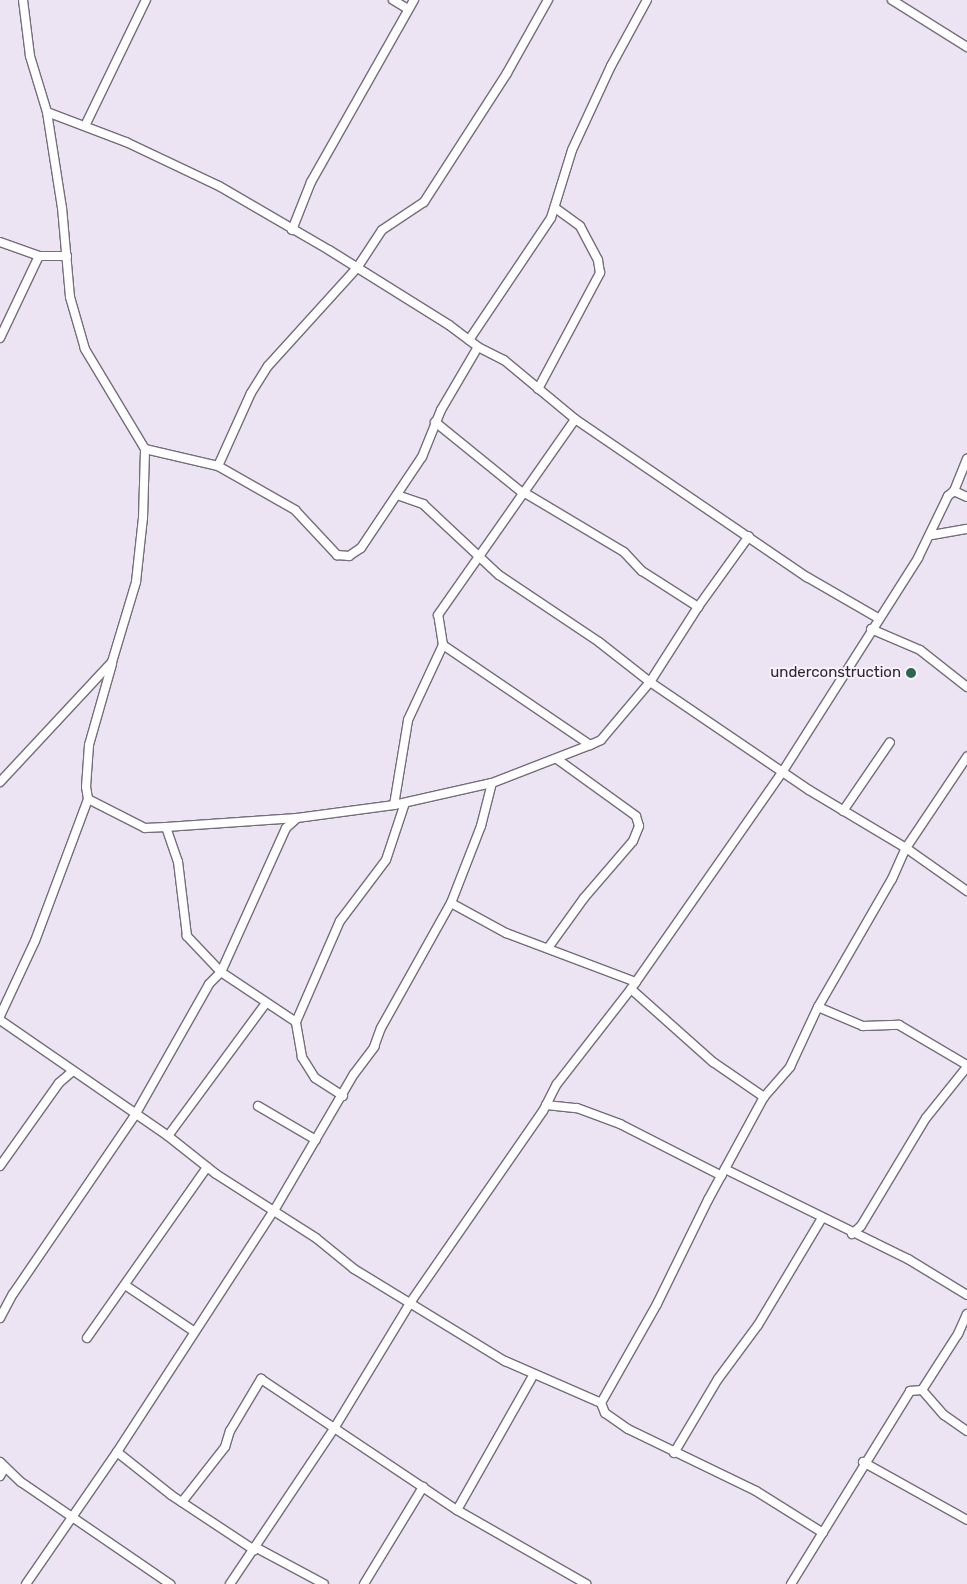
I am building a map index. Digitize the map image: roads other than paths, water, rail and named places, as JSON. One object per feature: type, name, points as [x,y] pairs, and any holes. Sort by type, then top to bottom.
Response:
[{"type":"street","points":[[0,1016],[35,941],[88,799],[86,787],[89,745],[136,582],[143,518],[145,448],[85,350],[70,297],[67,256],[47,112],[30,56],[23,0]]},
{"type":"street","points":[[85,126],[146,0]]},
{"type":"street","points":[[393,0],[408,9]]},
{"type":"street","points":[[292,230],[311,182],[414,0]]},
{"type":"street","points":[[218,466],[251,393],[268,366],[357,268],[382,230],[424,202],[440,181],[548,0]]},
{"type":"street","points":[[469,340],[555,208],[572,150],[647,0]]},
{"type":"street","points":[[892,0],[967,47]]},
{"type":"street","points":[[47,112],[85,126],[219,186],[357,268],[478,347],[504,360],[575,419],[807,577],[878,618]]},
{"type":"street","points":[[538,389],[600,273],[598,260],[580,226],[555,208]]},
{"type":"street","points":[[0,242],[39,256],[67,256]]},
{"type":"street","points":[[0,338],[39,256]]},
{"type":"street","points":[[145,448],[218,466],[295,510],[342,556],[356,553],[397,495],[429,444],[435,422],[478,347]]},
{"type":"street","points":[[394,805],[408,720],[443,645],[438,615],[525,493],[542,463],[575,419]]},
{"type":"street","points":[[435,422],[525,493],[624,552],[642,571],[698,607]]},
{"type":"street","points":[[230,1584],[335,1427],[410,1303],[546,1104],[557,1084],[633,986],[783,771],[932,535],[948,496],[954,491],[967,458]]},
{"type":"street","points":[[954,491],[967,497]]},
{"type":"street","points":[[397,495],[422,504],[525,594],[599,642],[650,682],[843,811],[906,848],[967,891]]},
{"type":"street","points":[[932,535],[967,528]]},
{"type":"street","points":[[88,799],[145,828],[296,818],[394,805],[492,783],[557,759],[601,740],[650,682],[698,607],[749,536]]},
{"type":"street","points":[[871,629],[920,650],[967,687]]},
{"type":"street","points":[[443,645],[590,745]]},
{"type":"street","points":[[0,782],[112,662]]},
{"type":"street","points":[[843,811],[890,742]]},
{"type":"street","points":[[601,1403],[657,1304],[764,1097],[790,1067],[818,1007],[906,848],[967,757]]},
{"type":"street","points":[[548,948],[633,841],[639,826],[636,816],[557,759]]},
{"type":"street","points":[[26,1584],[117,1452],[275,1210],[344,1096],[451,903],[481,826],[492,783]]},
{"type":"street","points":[[344,1096],[315,1078],[302,1057],[296,1022],[340,921],[386,860],[405,802]]},
{"type":"street","points":[[0,1318],[13,1294],[135,1115],[209,984],[221,972],[286,828],[296,818]]},
{"type":"street","points":[[166,827],[178,862],[187,936],[221,972],[296,1022]]},
{"type":"street","points":[[451,903],[506,933],[548,948],[633,986],[713,1062],[764,1097]]},
{"type":"street","points":[[168,1136],[266,1003]]},
{"type":"street","points":[[818,1007],[863,1026],[899,1025],[967,1066],[926,1118],[861,1226],[852,1234]]},
{"type":"street","points":[[0,1020],[168,1136],[207,1168],[275,1210],[330,1248],[354,1269],[505,1361],[601,1403],[605,1413],[674,1453],[756,1492],[823,1533]]},
{"type":"street","points":[[0,1166],[59,1083],[73,1071]]},
{"type":"street","points":[[546,1104],[578,1108],[611,1120],[908,1259],[967,1295]]},
{"type":"street","points":[[258,1106],[316,1140]]},
{"type":"street","points":[[87,1338],[207,1168]]},
{"type":"street","points":[[674,1453],[718,1379],[758,1326],[822,1218]]},
{"type":"street","points":[[125,1285],[195,1332]]},
{"type":"street","points":[[922,1390],[958,1334],[967,1314]]},
{"type":"street","points":[[457,1510],[534,1374]]},
{"type":"street","points":[[182,1502],[225,1447],[230,1431],[261,1379],[457,1510],[586,1584]]},
{"type":"street","points":[[922,1390],[944,1415],[967,1431]]},
{"type":"street","points":[[790,1584],[823,1533],[863,1462],[910,1391],[922,1390]]},
{"type":"street","points":[[117,1452],[182,1502],[255,1548],[324,1584]]},
{"type":"street","points":[[863,1462],[967,1520]]},
{"type":"street","points":[[2,1465],[21,1482],[170,1584]]},
{"type":"street","points":[[0,1476],[2,1465]]},
{"type":"street","points":[[364,1584],[423,1487]]},
{"type":"place","name":"underconstruction","points":[[911,673]]}]
